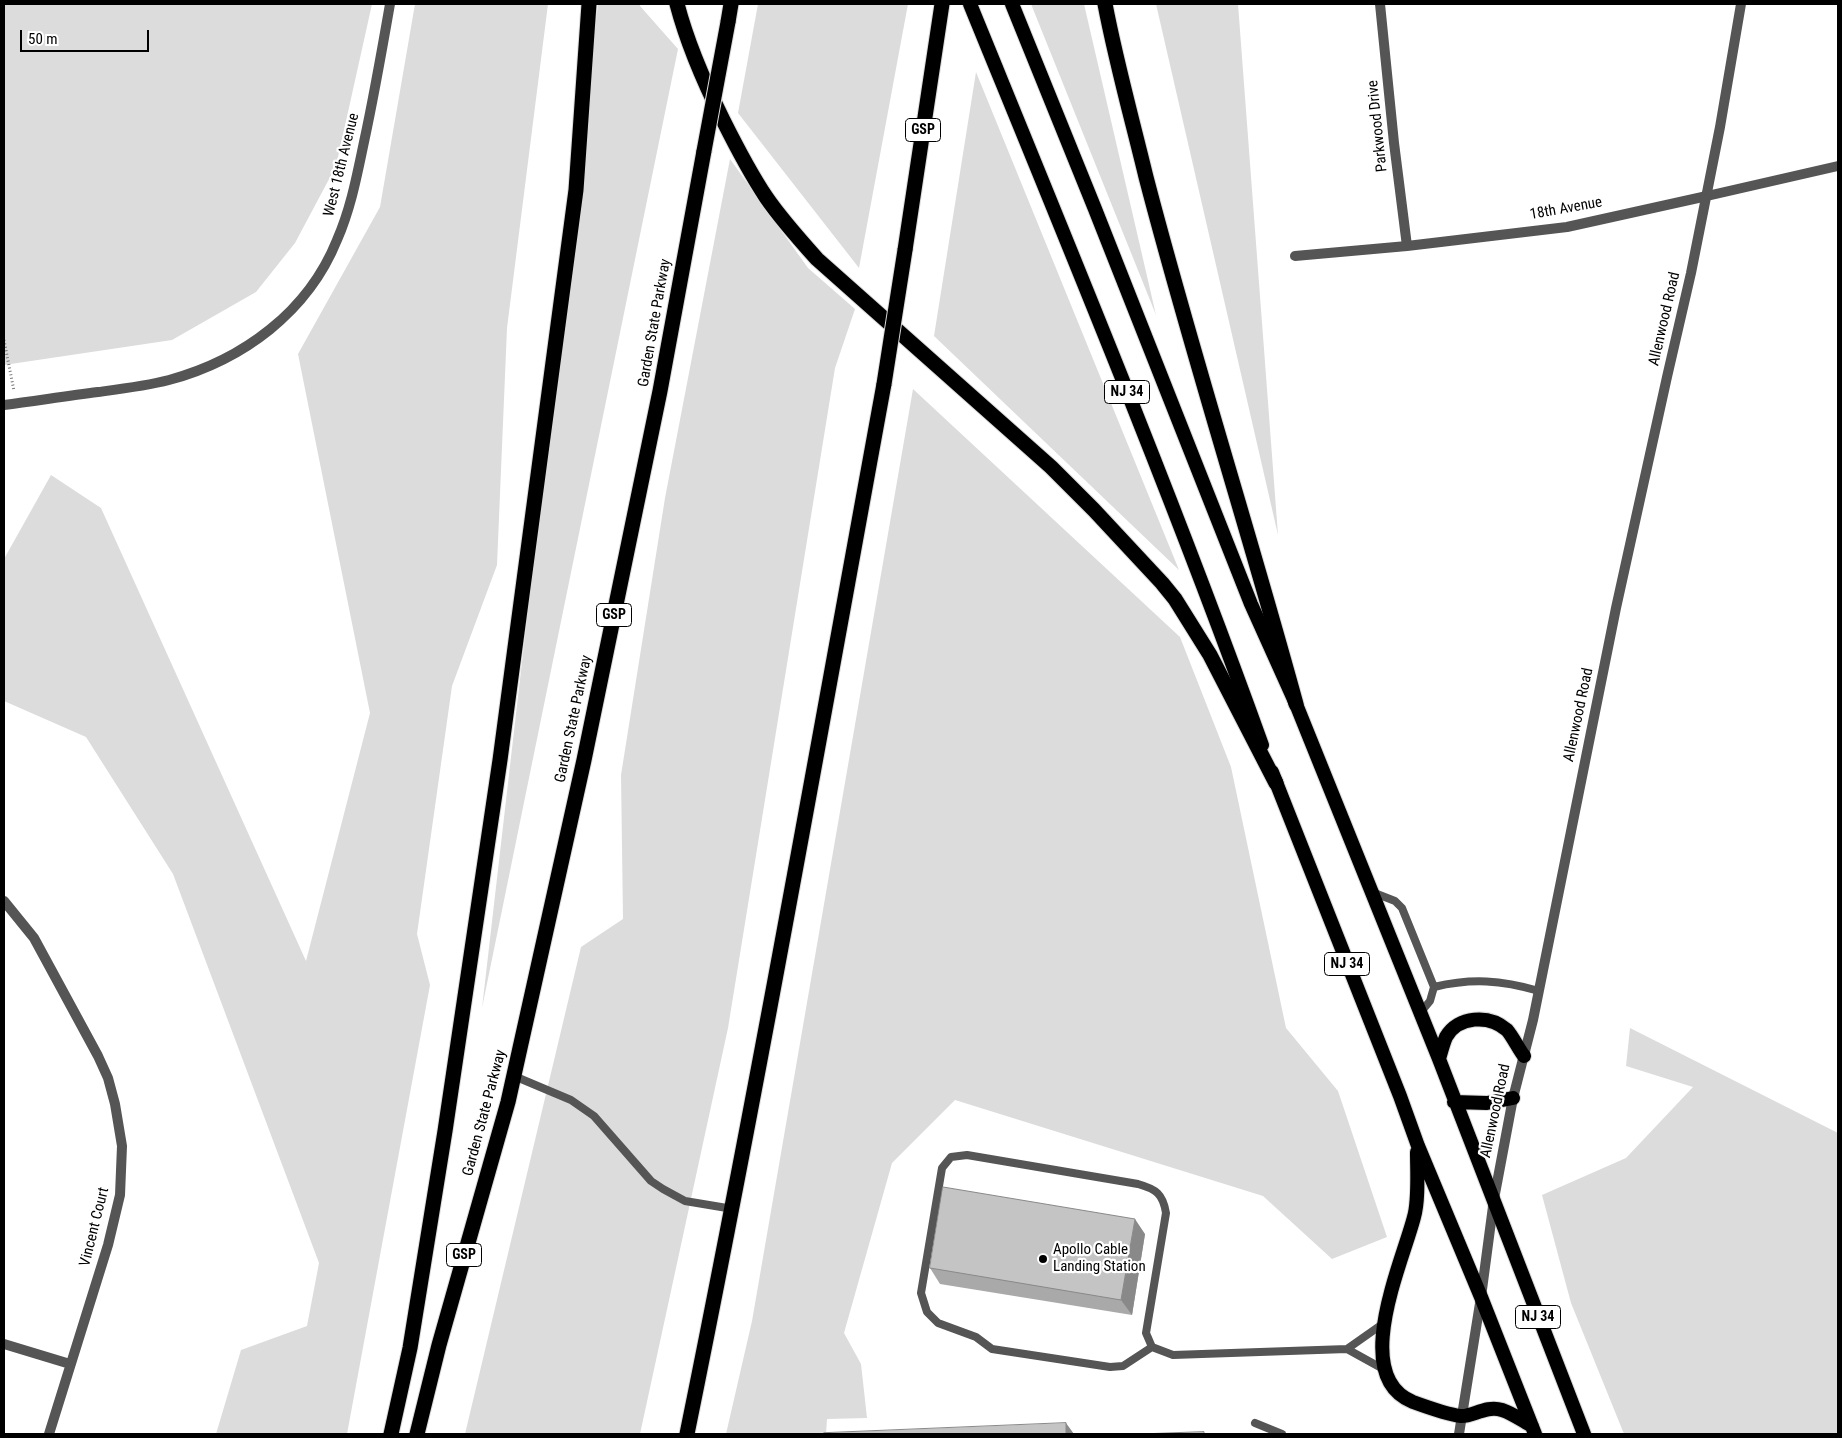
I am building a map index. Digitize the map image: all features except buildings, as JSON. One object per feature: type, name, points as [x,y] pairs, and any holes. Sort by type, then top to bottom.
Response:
[{"type":"highway","points":[[391,1434],[412,1338],[447,1122],[500,760],[576,190],[589,4]]},
{"type":"highway","points":[[676,4],[697,67],[729,132],[765,196],[785,222],[817,259],[1051,467],[1162,583],[1175,599],[1210,655],[1276,783]]},
{"type":"highway","name":"Garden State Parkway","points":[[417,1434],[438,1346],[508,1102],[584,760],[656,410],[731,4]]},
{"type":"highway","name":"NJ 34","points":[[970,4],[1203,584],[1276,783],[1418,1146],[1534,1430]]},
{"type":"highway","name":"NJ 34","points":[[1012,4],[1251,604],[1296,704]]},
{"type":"highway","points":[[1105,4],[1120,74],[1158,223],[1296,704],[1494,1199]]},
{"type":"highway","name":"GSP","points":[[687,1434],[733,1209],[884,384],[942,6]]},
{"type":"highway","points":[[1439,1059],[1447,1036],[1463,1022],[1481,1019],[1493,1022],[1507,1030],[1524,1056]]},
{"type":"highway","points":[[1454,1102],[1487,1103],[1513,1098]]},
{"type":"highway","points":[[1418,1146],[1415,1214],[1390,1294],[1384,1323],[1382,1359],[1385,1370],[1394,1388],[1412,1402],[1462,1416],[1481,1410],[1501,1410],[1534,1430]]},
{"type":"highway","name":"NJ 34","points":[[1494,1199],[1584,1434]]},
{"type":"street","name":"West 18th Avenue","points":[[4,405],[122,389],[167,380],[203,369],[247,347],[285,317],[314,282],[338,240],[353,194],[390,4]]},
{"type":"street","name":"Parkwood Drive","points":[[1380,4],[1407,246]]},
{"type":"street","name":"Allenwood Road","points":[[1458,1434],[1481,1297],[1494,1199],[1513,1098],[1539,991],[1616,608],[1707,196],[1741,4]]},
{"type":"street","name":"18th Avenue","points":[[1295,256],[1407,246],[1567,227],[1838,166]]},
{"type":"street","name":"Vincent Court","points":[[4,901],[34,938],[98,1056],[108,1078],[116,1104],[122,1146],[120,1195],[108,1244],[49,1434]]},
{"type":"street","points":[[4,1344],[70,1364]]},
{"type":"lane","points":[[1371,891],[1395,901],[1402,908],[1434,987],[1430,1001],[1420,1014]]},
{"type":"lane","points":[[1434,987],[1458,981],[1489,980],[1517,984],[1539,991]]},
{"type":"lane","points":[[514,1076],[571,1100],[594,1116],[651,1181],[663,1189],[685,1201],[733,1209]]},
{"type":"lane","points":[[1152,1347],[1123,1366],[1110,1367],[992,1350],[976,1337],[938,1322],[927,1312],[921,1293],[942,1168],[951,1157],[967,1155],[1152,1188],[1164,1200],[1166,1213],[1146,1332],[1152,1347],[1173,1356],[1347,1349],[1385,1370]]},
{"type":"lane","points":[[1347,1349],[1384,1323]]},
{"type":"lane","points":[[1255,1423],[1282,1434]]},
{"type":"path","points":[[4,340],[16,403]]},
{"type":"shaded area","points":[[4,4],[372,4],[336,166],[295,243],[256,292],[172,340],[4,365]]},
{"type":"shaded area","points":[[415,4],[548,4],[507,328],[497,565],[452,686],[417,934],[430,985],[347,1434],[216,1434],[241,1350],[307,1326],[319,1263],[173,874],[86,737],[4,701],[4,559],[51,475],[101,508],[306,961],[370,713],[298,354],[380,207]]},
{"type":"shaded area","points":[[598,4],[640,4],[678,49],[482,1008]]},
{"type":"shaded area","points":[[758,4],[908,4],[859,268],[738,113]]},
{"type":"shaded area","points":[[1031,4],[1084,4],[1156,315]]},
{"type":"shaded area","points":[[1156,4],[1238,4],[1278,535]]},
{"type":"shaded area","points":[[976,72],[1179,570],[934,336]]},
{"type":"shaded area","points":[[730,159],[808,268],[855,309],[835,368],[728,1028],[640,1434],[465,1434],[581,947],[623,919],[621,775],[665,498]]},
{"type":"shaded area","points":[[913,389],[1180,637],[1231,767],[1286,1028],[1338,1091],[1387,1237],[1332,1259],[1263,1196],[955,1100],[892,1163],[844,1333],[861,1364],[867,1418],[827,1419],[826,1434],[726,1434],[752,1321]]},
{"type":"shaded area","points":[[1630,1028],[1838,1133],[1838,1434],[1624,1434],[1571,1303],[1542,1195],[1626,1158],[1693,1087],[1626,1066]]},
{"type":"place","name":"Apollo Cable Landing Station","points":[[1043,1259]]}]
